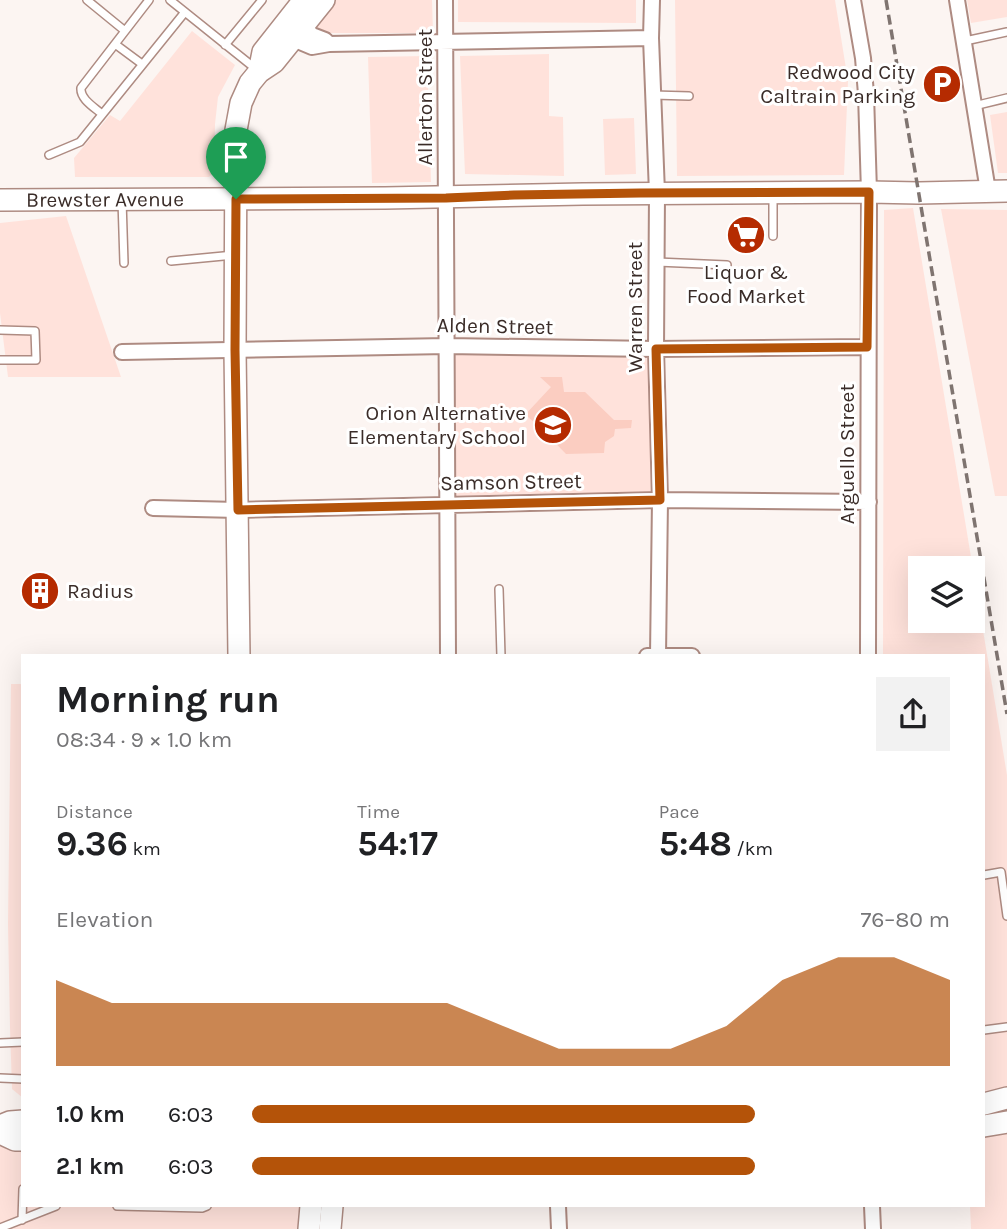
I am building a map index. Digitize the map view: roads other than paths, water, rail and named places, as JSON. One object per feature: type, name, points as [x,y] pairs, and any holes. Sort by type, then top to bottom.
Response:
[{"type":"street","points":[[259,72],[263,52],[304,0]]},
{"type":"street","points":[[239,654],[235,350],[236,131],[241,103],[250,83],[259,72],[274,62],[324,0]]},
{"type":"street","name":"Allerton Street","points":[[445,0],[448,654]]},
{"type":"street","name":"Warren Street","points":[[652,0],[660,500],[658,654]]},
{"type":"street","name":"Arguello Street","points":[[853,0],[863,58],[869,192],[868,654]]},
{"type":"street","points":[[957,0],[974,106],[998,191]]},
{"type":"street","points":[[298,33],[312,47],[329,44],[651,38]]},
{"type":"street","name":"Brewster Avenue","points":[[0,200],[998,191]]},
{"type":"street","name":"Alden Street","points":[[122,352],[447,346],[656,349],[867,347]]},
{"type":"street","name":"Samson Street","points":[[153,508],[238,510],[660,500],[869,502]]},
{"type":"street","points":[[985,1104],[1007,1098]]},
{"type":"street","points":[[0,1126],[21,1121]]},
{"type":"street","points":[[985,1126],[1007,1122]]},
{"type":"street","points":[[0,1133],[21,1140]]},
{"type":"street","points":[[309,1229],[311,1207]]},
{"type":"street","points":[[330,1229],[332,1207]]},
{"type":"street","points":[[558,1207],[559,1229]]},
{"type":"street","points":[[872,1207],[873,1229]]},
{"type":"lane","points":[[87,0],[125,31]]},
{"type":"lane","points":[[102,114],[82,97],[81,88],[149,0]]},
{"type":"lane","points":[[170,0],[259,72]]},
{"type":"lane","points":[[225,45],[262,0]]},
{"type":"lane","points":[[49,155],[80,142],[185,12]]},
{"type":"lane","points":[[965,41],[1007,32]]},
{"type":"lane","points":[[116,44],[142,64]]},
{"type":"lane","points":[[653,95],[689,96]]},
{"type":"lane","points":[[974,106],[1007,98]]},
{"type":"lane","points":[[773,192],[773,236]]},
{"type":"lane","points":[[122,200],[124,263]]},
{"type":"lane","points":[[171,261],[235,255]]},
{"type":"lane","points":[[656,262],[727,265]]},
{"type":"lane","points":[[0,330],[35,331],[36,360],[0,360]]},
{"type":"lane","points":[[499,589],[501,654]]},
{"type":"lane","points":[[985,875],[1001,872],[1007,916]]},
{"type":"lane","points":[[985,1030],[1007,1027]]},
{"type":"lane","points":[[0,1043],[21,1042]]},
{"type":"lane","points":[[0,1078],[21,1079]]},
{"type":"lane","points":[[22,1220],[23,1207]]},
{"type":"lane","points":[[0,1228],[54,1207]]},
{"type":"lane","points":[[179,1207],[204,1207]]},
{"type":"railway","points":[[886,0],[1007,714]]},
{"type":"place","name":"Redwood City Caltrain Parking","points":[[942,84]]},
{"type":"place","name":"Liquor & Food Market","points":[[746,235]]},
{"type":"place","name":"Orion Alternative Elementary School","points":[[553,425]]},
{"type":"place","name":"Radius","points":[[40,591]]}]
